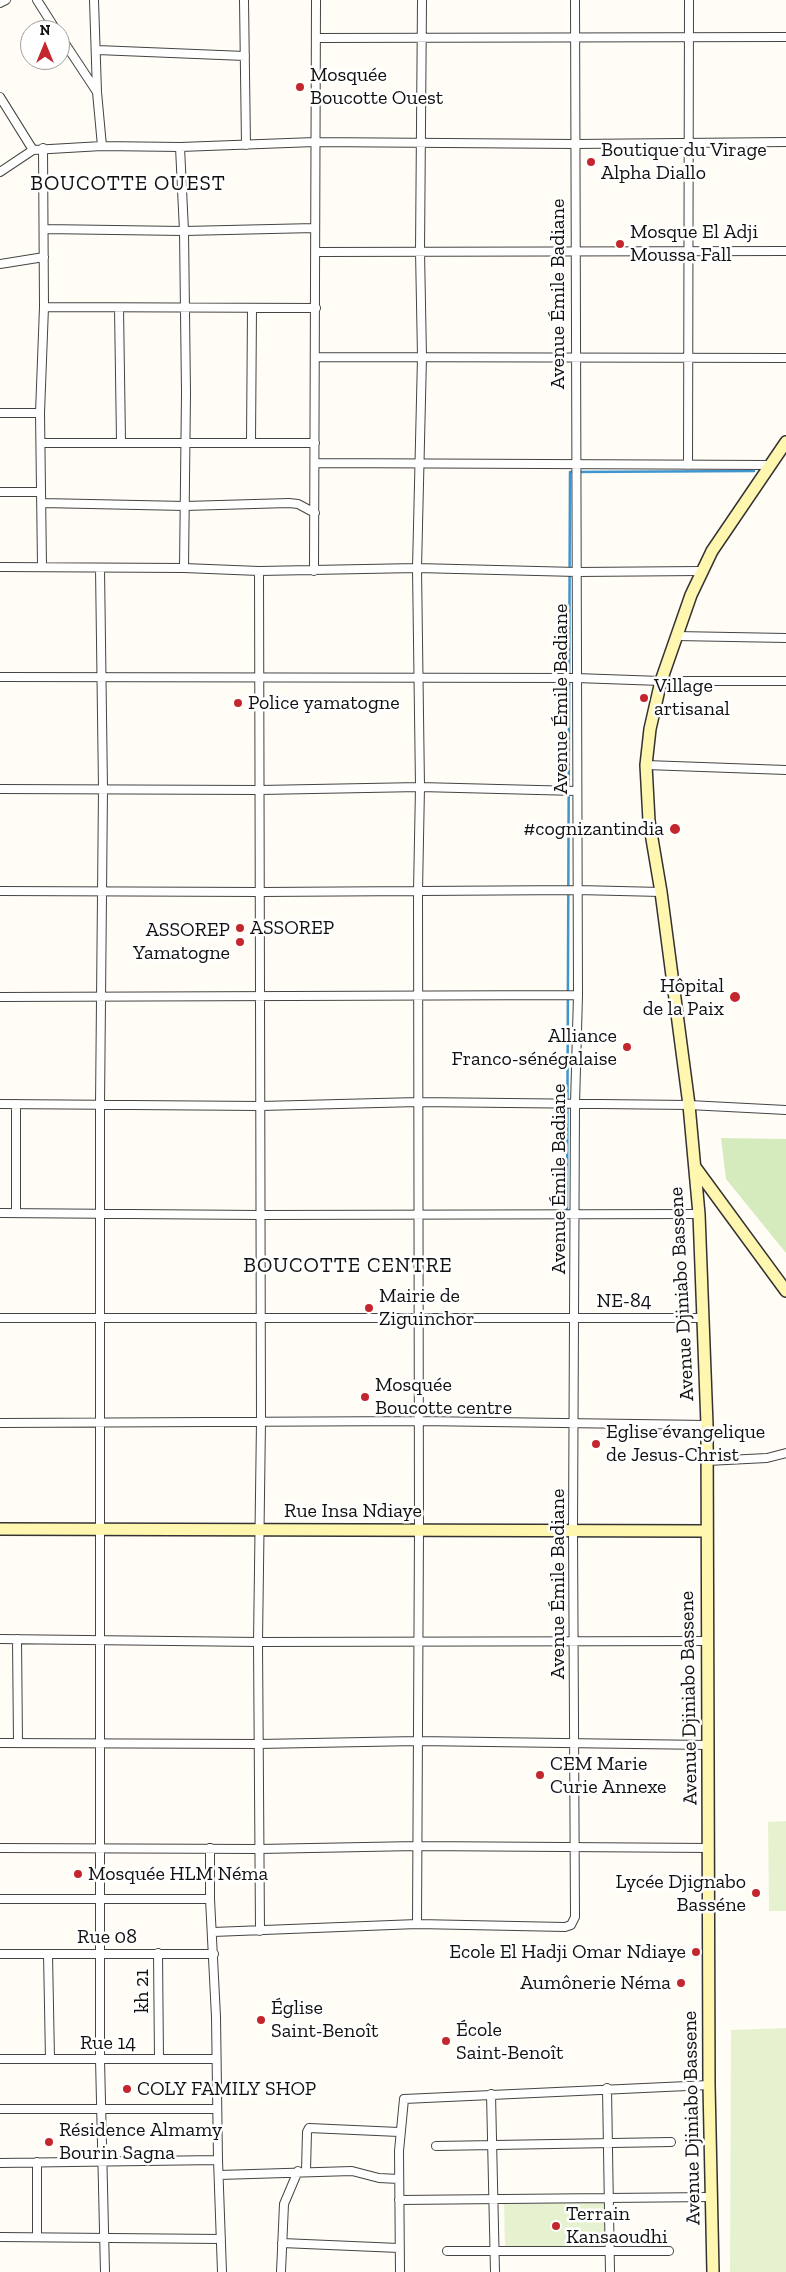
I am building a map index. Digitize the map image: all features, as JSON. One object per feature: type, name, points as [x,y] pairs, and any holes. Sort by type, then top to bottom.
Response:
[{"type":"main road","name":"Avenue Djiniabo Bassene","points":[[713,2272],[708,2085],[707,1425],[699,1214],[689,1105],[661,892],[648,821],[646,765],[650,729],[662,681],[676,636],[701,571],[786,442]]},
{"type":"main road","points":[[695,1167],[786,1291]]},
{"type":"main road","name":"Rue Insa Ndiaye","points":[[0,1529],[706,1531]]},
{"type":"street","points":[[0,3],[6,0]]},
{"type":"street","points":[[37,0],[50,20]]},
{"type":"street","points":[[94,0],[97,92],[102,146]]},
{"type":"street","points":[[244,0],[246,145]]},
{"type":"street","points":[[314,571],[316,463],[316,0]]},
{"type":"street","points":[[213,1932],[417,1924],[419,1640],[418,891],[420,786],[417,568],[422,357],[420,142],[422,0]]},
{"type":"street","name":"Avenue Émile Badiane","points":[[417,1924],[565,1927],[571,1925],[575,1917],[574,1317],[578,890],[574,251],[575,0]]},
{"type":"street","points":[[688,465],[689,0]]},
{"type":"street","points":[[316,38],[786,38]]},
{"type":"street","points":[[97,50],[245,56]]},
{"type":"street","points":[[70,51],[97,92]]},
{"type":"street","points":[[0,96],[33,150]]},
{"type":"street","points":[[0,172],[33,150],[43,148],[102,146],[180,147],[315,142],[575,144],[786,142]]},
{"type":"street","points":[[180,147],[185,308],[184,568]]},
{"type":"street","points":[[42,566],[40,413],[44,307],[43,148]]},
{"type":"street","points":[[44,229],[184,231],[315,228]]},
{"type":"street","points":[[316,252],[786,251]]},
{"type":"street","points":[[0,264],[44,257]]},
{"type":"street","points":[[44,307],[316,308]]},
{"type":"street","points":[[119,308],[120,442]]},
{"type":"street","points":[[251,442],[252,308]]},
{"type":"street","points":[[316,357],[786,358]]},
{"type":"street","points":[[0,413],[40,413]]},
{"type":"street","points":[[41,443],[316,443]]},
{"type":"street","points":[[316,463],[770,465]]},
{"type":"street","points":[[0,492],[41,492]]},
{"type":"street","points":[[42,503],[185,506],[289,503],[298,504],[315,513]]},
{"type":"street","points":[[0,567],[184,568],[260,571],[417,568],[577,572],[701,571]]},
{"type":"street","points":[[100,568],[103,678],[99,1530],[100,2109],[104,2272]]},
{"type":"street","points":[[260,571],[261,1421],[258,1642],[260,1931]]},
{"type":"street","points":[[676,636],[786,638]]},
{"type":"street","points":[[0,677],[261,676],[786,681]]},
{"type":"street","points":[[646,765],[786,770]]},
{"type":"street","points":[[0,789],[260,790],[420,786],[577,791]]},
{"type":"street","points":[[0,891],[578,890],[661,892]]},
{"type":"street","points":[[0,996],[578,995]]},
{"type":"street","points":[[0,1104],[261,1106],[418,1102],[689,1105],[786,1110]]},
{"type":"street","points":[[16,1104],[16,1213]]},
{"type":"street","points":[[0,1213],[260,1215],[418,1213],[575,1216],[699,1214]]},
{"type":"street","name":"NE-84","points":[[0,1318],[703,1318]]},
{"type":"street","points":[[0,1423],[419,1421],[707,1425]]},
{"type":"street","points":[[707,1461],[767,1458],[786,1453]]},
{"type":"street","points":[[0,1639],[258,1642],[419,1640],[707,1641]]},
{"type":"street","points":[[17,1639],[18,1743]]},
{"type":"street","points":[[0,1743],[258,1744],[418,1741],[708,1745]]},
{"type":"street","points":[[0,1848],[260,1849],[417,1846],[709,1848]]},
{"type":"street","points":[[210,1848],[222,2272]]},
{"type":"street","points":[[0,1899],[210,1899]]},
{"type":"street","name":"kh 21","points":[[158,1953],[159,2059]]},
{"type":"street","name":"Rue 08","points":[[0,1954],[214,1954]]},
{"type":"street","points":[[48,1954],[50,2059]]},
{"type":"street","name":"Rue 14","points":[[0,2060],[216,2058]]},
{"type":"street","points":[[400,2272],[399,2132],[402,2102],[406,2098],[708,2085]]},
{"type":"street","points":[[607,2088],[610,2272]]},
{"type":"street","points":[[491,2094],[495,2272]]},
{"type":"street","points":[[0,2109],[217,2108]]},
{"type":"street","points":[[281,2272],[284,2204],[302,2171],[309,2128],[399,2132]]},
{"type":"street","points":[[436,2146],[671,2142]]},
{"type":"street","points":[[0,2162],[218,2160]]},
{"type":"street","points":[[36,2162],[37,2237]]},
{"type":"street","points":[[219,2175],[302,2171],[352,2171],[378,2178],[398,2179]]},
{"type":"street","points":[[398,2200],[712,2197]]},
{"type":"street","points":[[0,2237],[221,2239]]},
{"type":"street","points":[[282,2243],[399,2248]]},
{"type":"street","points":[[447,2251],[669,2251]]},
{"type":"green space","points":[[721,1138],[786,1139],[786,1253],[726,1179]]},
{"type":"green space","points":[[786,1821],[786,1911],[769,1911],[768,1822]]},
{"type":"green space","points":[[786,2028],[786,2272],[730,2272],[731,2030]]},
{"type":"green space","name":"Terrain Kansaoudhi","points":[[608,2202],[608,2247],[505,2248],[504,2204]]},
{"type":"waterway","points":[[567,1209],[570,472],[754,471]]},
{"type":"place","name":"Mosquée Boucotte Ouest","points":[[300,87]]},
{"type":"place","name":"Boutique du Virage Alpha Diallo","points":[[591,162]]},
{"type":"place","name":"Mosque El Adji Moussa Fall","points":[[620,244]]},
{"type":"place","name":"Village artisanal","points":[[644,698]]},
{"type":"place","name":"Police yamatogne","points":[[238,703]]},
{"type":"place","name":"#cognizantindia","points":[[675,829]]},
{"type":"place","name":"ASSOREP","points":[[240,928]]},
{"type":"place","name":"ASSOREP Yamatogne","points":[[240,942]]},
{"type":"place","name":"Hôpital de la Paix","points":[[735,997]]},
{"type":"place","name":"Alliance Franco-sénégalaise","points":[[627,1047]]},
{"type":"place","name":"Mairie de Ziguinchor","points":[[369,1308]]},
{"type":"place","name":"Mosquée Boucotte centre","points":[[365,1397]]},
{"type":"place","name":"Eglise évangelique de Jesus-Christ","points":[[596,1444]]},
{"type":"place","name":"CEM Marie Curie Annexe","points":[[540,1775]]},
{"type":"place","name":"Mosquée HLM Néma","points":[[78,1874]]},
{"type":"place","name":"Lycée Djignabo Basséne","points":[[756,1893]]},
{"type":"place","name":"Ecole El Hadji Omar Ndiaye","points":[[696,1952]]},
{"type":"place","name":"Aumônerie Néma","points":[[681,1983]]},
{"type":"place","name":"Église Saint-Benoît","points":[[261,2020]]},
{"type":"place","name":"École Saint-Benoît","points":[[446,2041]]},
{"type":"place","name":"COLY FAMILY SHOP","points":[[127,2089]]},
{"type":"place","name":"Résidence Almamy Bourin Sagna","points":[[49,2142]]},
{"type":"place","name":"Terrain Kansaoudhi","points":[[556,2226]]},
{"type":"district","name":"BOUCOTTE OUEST","points":[[128,184]]},
{"type":"district","name":"BOUCOTTE CENTRE","points":[[348,1266]]}]
